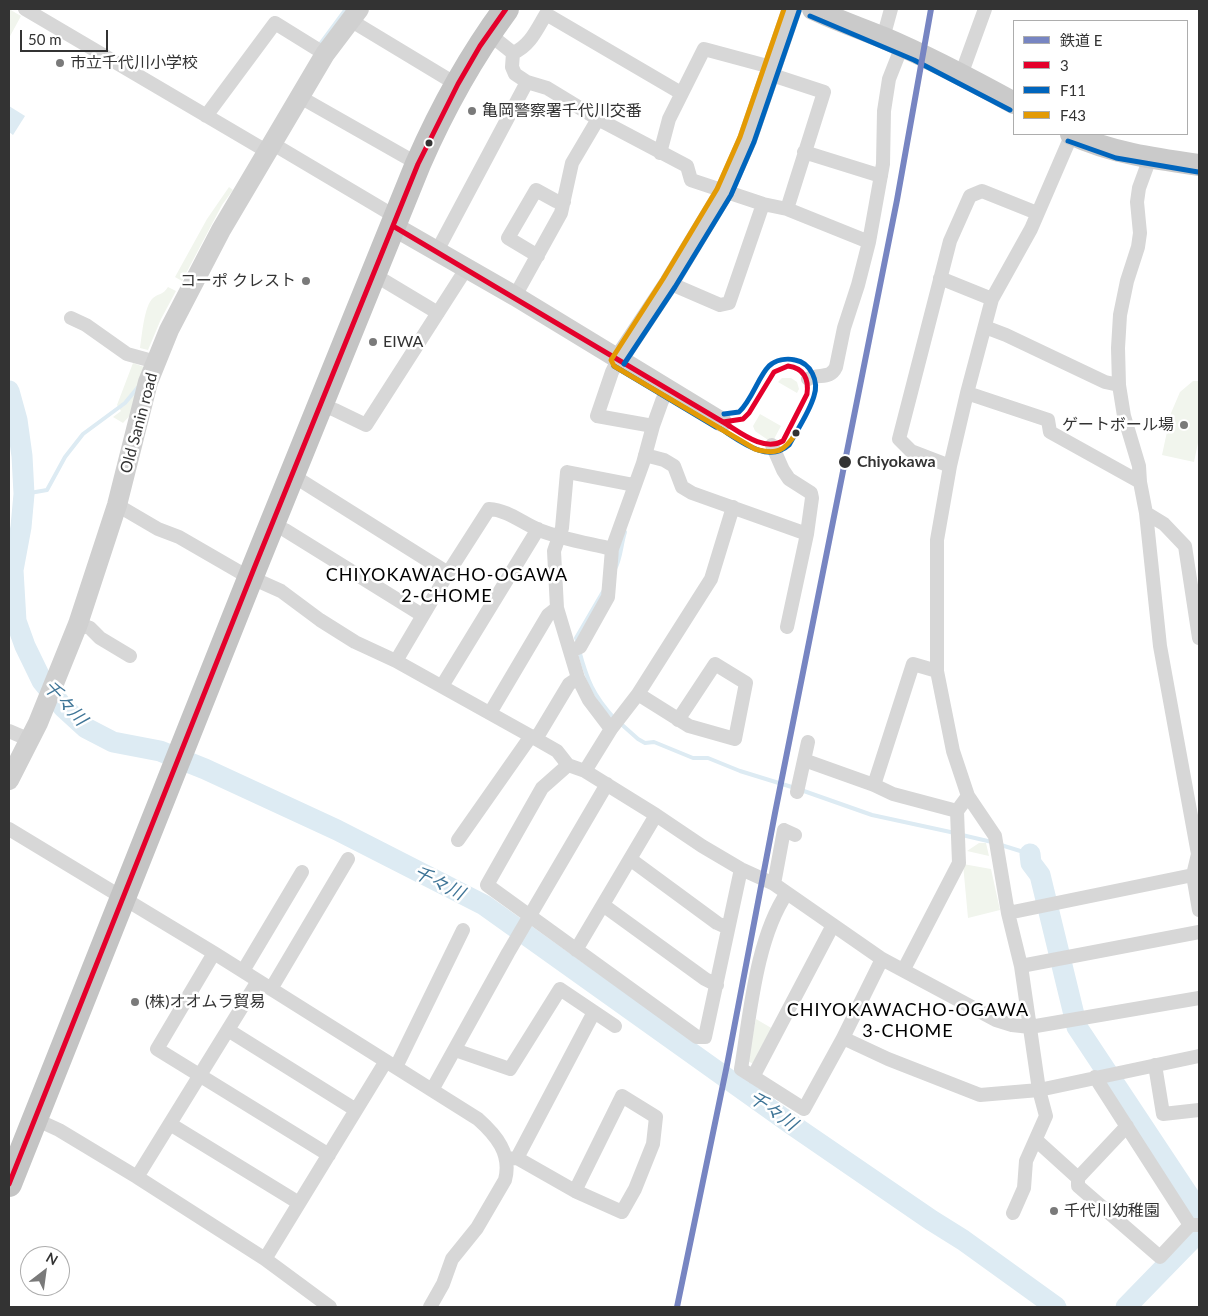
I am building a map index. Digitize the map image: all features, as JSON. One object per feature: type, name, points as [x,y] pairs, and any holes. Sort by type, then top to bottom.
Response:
[{"type":"highway","points":[[9,1184],[122,898],[418,164],[440,114],[456,84],[488,33],[506,9]]},
{"type":"main road","points":[[813,9],[843,15],[1013,102]]},
{"type":"main road","points":[[1073,135],[1088,142],[1158,159],[1199,165]]},
{"type":"street","points":[[25,9],[206,116],[394,221],[466,269],[515,296],[722,422]]},
{"type":"street","points":[[653,426],[597,416],[618,360],[670,284],[724,192],[747,140],[792,9]]},
{"type":"street","points":[[808,379],[815,375],[829,376],[836,367],[844,328],[869,242],[883,164],[884,111],[893,42],[891,9]]},
{"type":"street","points":[[960,75],[986,9]]},
{"type":"street","points":[[355,14],[456,84]]},
{"type":"street","name":"Old Sanin road","points":[[9,780],[30,740],[78,624],[117,505],[148,382],[169,330],[266,148],[300,97],[319,50],[355,14]]},
{"type":"street","points":[[513,53],[522,49],[532,38],[546,14],[681,93]]},
{"type":"street","points":[[206,116],[275,23],[319,50]]},
{"type":"street","points":[[488,33],[513,53]]},
{"type":"street","points":[[660,153],[669,118],[704,49],[770,70],[824,92],[787,209]]},
{"type":"street","points":[[513,53],[512,67],[515,74],[527,82],[547,88],[598,119],[687,166],[691,180],[763,204],[787,209],[869,242]]},
{"type":"street","points":[[437,251],[527,82]]},
{"type":"street","points":[[300,97],[418,164]]},
{"type":"street","points":[[515,296],[561,213],[572,163],[598,119]]},
{"type":"street","points":[[1013,1213],[1024,1188],[1026,1161],[1046,1116],[1040,1090],[1021,966],[1008,913],[995,836],[968,796],[953,751],[937,672],[937,540],[950,466],[992,299],[1031,229],[1071,135]]},
{"type":"street","points":[[804,152],[881,176]]},
{"type":"street","points":[[1158,159],[1139,188],[1137,202],[1140,233],[1138,248],[1127,281],[1120,316],[1118,348],[1119,385],[1124,416],[1139,466],[1146,513],[1160,646],[1198,854],[1193,875],[1199,910]]},
{"type":"street","points":[[538,256],[508,238],[536,190],[556,201],[564,202]]},
{"type":"street","points":[[950,466],[911,451],[899,439],[950,241],[970,196],[982,191],[1037,213]]},
{"type":"street","points":[[670,284],[720,305],[729,303],[763,204]]},
{"type":"street","points":[[321,405],[366,425],[466,269]]},
{"type":"street","points":[[372,277],[382,280],[438,313]]},
{"type":"street","points":[[940,278],[992,299]]},
{"type":"street","points":[[71,318],[86,325],[127,354],[156,362]]},
{"type":"street","points":[[985,327],[1105,382],[1119,385]]},
{"type":"street","points":[[570,651],[580,647],[608,597],[612,549],[646,455],[653,426],[668,389]]},
{"type":"street","points":[[967,393],[1048,420],[1050,432],[1140,482]]},
{"type":"street","points":[[772,445],[789,480],[811,493],[812,498],[807,534],[787,626]]},
{"type":"street","points":[[646,455],[664,460],[674,466],[682,487],[692,493],[807,534]]},
{"type":"street","points":[[611,730],[589,700],[578,678],[557,608],[554,551],[560,537],[567,472],[634,485]]},
{"type":"street","points":[[292,475],[448,572]]},
{"type":"street","points":[[117,505],[158,529],[281,591],[320,620],[355,642],[396,661],[534,737],[557,751],[568,765],[585,771],[607,784],[741,869],[774,884],[882,959],[904,969],[996,1020],[1012,1025],[1030,1026],[1199,998]]},
{"type":"street","points":[[585,771],[611,730],[638,694],[711,579],[733,507]]},
{"type":"street","points":[[396,661],[448,572],[489,509],[500,510],[538,529],[560,537],[612,549]]},
{"type":"street","points":[[1146,513],[1164,524],[1185,546],[1199,638]]},
{"type":"street","points":[[272,524],[285,530],[422,616]]},
{"type":"street","points":[[442,686],[538,529]]},
{"type":"street","points":[[490,713],[548,615],[557,608]]},
{"type":"street","points":[[78,624],[90,628],[100,638],[130,656]]},
{"type":"street","points":[[638,694],[678,720],[689,726],[735,738],[746,683],[715,664],[678,720]]},
{"type":"street","points":[[874,784],[913,664],[937,672]]},
{"type":"street","points":[[458,840],[534,737],[569,684],[578,678]]},
{"type":"street","points":[[9,731],[30,740]]},
{"type":"street","points":[[798,789],[808,742]]},
{"type":"street","points":[[804,760],[874,784],[893,794],[957,811]]},
{"type":"street","points":[[568,765],[542,788],[487,885],[528,919],[576,950],[697,1037],[705,1037],[741,869]]},
{"type":"street","points":[[432,1090],[456,1050],[508,953],[607,784]]},
{"type":"street","points":[[904,969],[959,863],[957,811],[968,796]]},
{"type":"street","points":[[576,950],[656,815]]},
{"type":"street","points":[[9,829],[271,988],[478,1119],[495,1134],[512,1159],[576,1191],[622,1212],[635,1190],[653,1144],[656,1117],[622,1096],[576,1191]]},
{"type":"street","points":[[774,884],[784,830],[795,835]]},
{"type":"street","points":[[271,988],[348,859]]},
{"type":"street","points":[[630,859],[717,923],[728,928]]},
{"type":"street","points":[[243,971],[302,872]]},
{"type":"street","points":[[1008,913],[1193,875]]},
{"type":"street","points":[[787,893],[780,903],[761,952],[740,1069],[804,1109],[843,1038],[882,959]]},
{"type":"street","points":[[603,905],[705,979],[717,985]]},
{"type":"street","points":[[753,1077],[833,925]]},
{"type":"street","points":[[265,1259],[356,1110],[391,1064],[463,930]]},
{"type":"street","points":[[1021,966],[1199,932]]},
{"type":"street","points":[[214,953],[157,1049],[329,1155]]},
{"type":"street","points":[[137,1177],[258,981]]},
{"type":"street","points":[[456,1050],[510,1069],[560,988],[615,1026]]},
{"type":"street","points":[[430,1307],[443,1284],[452,1259],[477,1228],[505,1180],[512,1159],[594,1012]]},
{"type":"street","points":[[228,1030],[356,1110]]},
{"type":"street","points":[[843,1038],[888,1059],[980,1095],[1040,1090],[1154,1064],[1199,1056]]},
{"type":"street","points":[[1154,1064],[1163,1114],[1199,1113]]},
{"type":"street","points":[[1095,1077],[1126,1126],[1195,1225],[1160,1257],[1078,1186],[1078,1178],[1126,1126]]},
{"type":"street","points":[[35,1119],[59,1130],[137,1177],[265,1259],[330,1307]]},
{"type":"street","points":[[170,1124],[299,1204]]},
{"type":"street","points":[[1036,1140],[1078,1178]]},
{"type":"shaded area","points":[[9,9],[21,16],[9,38]]},
{"type":"shaded area","points":[[9,106],[25,116],[13,135],[9,132]]},
{"type":"shaded area","points":[[229,187],[233,190],[222,205],[182,281],[175,277],[207,219]]},
{"type":"shaded area","points":[[168,287],[176,291],[161,319],[148,350],[140,348],[147,308],[153,298],[163,293]]},
{"type":"shaded area","points":[[133,363],[147,368],[135,410],[123,423],[113,417],[121,411],[117,405]]},
{"type":"shaded area","points":[[782,378],[791,378],[797,382],[799,389],[797,393],[778,382]]},
{"type":"shaded area","name":"ゲートボール場","points":[[1193,381],[1199,381],[1199,438],[1194,462],[1162,455],[1171,413],[1180,392]]},
{"type":"shaded area","points":[[760,414],[781,426],[774,439],[768,440],[755,431],[753,426]]},
{"type":"shaded area","points":[[979,843],[986,843],[989,856],[967,851]]},
{"type":"shaded area","points":[[963,864],[991,869],[1000,910],[968,918]]},
{"type":"shaded area","points":[[756,1019],[773,1029],[754,1064],[747,1061]]},
{"type":"waterway","points":[[318,47],[346,9]]},
{"type":"waterway","points":[[24,494],[47,490],[65,457],[83,434],[125,403],[139,386]]},
{"type":"waterway","name":"千々川","points":[[9,391],[17,420],[22,456],[24,494],[21,527],[13,570],[16,621],[25,646],[42,681],[63,707],[86,728],[113,742],[160,751],[205,769],[337,830],[484,905],[791,1124],[963,1240],[1056,1307]]},
{"type":"waterway","points":[[615,569],[619,560],[625,532]]},
{"type":"waterway","points":[[578,643],[576,638],[604,590]]},
{"type":"waterway","points":[[579,650],[592,687],[614,718]]},
{"type":"waterway","points":[[620,723],[645,743],[654,742],[693,758],[708,758],[740,771],[795,788]]},
{"type":"waterway","points":[[801,790],[872,815],[955,833]]},
{"type":"waterway","points":[[962,835],[992,842]]},
{"type":"waterway","points":[[1001,845],[1030,854]]},
{"type":"waterway","points":[[1030,854],[1031,863],[1040,875],[1077,1027],[1197,1208],[1199,1221]]},
{"type":"waterway","points":[[1126,1307],[1199,1232]]},
{"type":"rail line","name":"E","points":[[677,1307],[727,1065],[897,200],[931,9]]},
{"type":"transit line","name":"3","points":[[9,1184],[255,566],[418,164],[458,84],[480,46],[506,9]]},
{"type":"transit line","name":"F43","points":[[784,9],[740,137],[717,189],[663,279],[611,360],[614,366],[755,449],[774,452],[783,448],[796,433]]},
{"type":"transit line","name":"F11","points":[[624,364],[675,287],[731,195],[754,142],[799,11]]},
{"type":"transit line","name":"F11","points":[[810,16],[914,60],[1010,110]]},
{"type":"transit line","name":"F11","points":[[1068,141],[1116,158],[1198,172]]},
{"type":"transit line","name":"3","points":[[393,226],[723,422]]},
{"type":"transit line","name":"F11","points":[[721,429],[754,449],[772,452],[781,450],[789,445],[812,402],[815,390],[812,374],[805,365],[792,359],[775,362],[761,376],[744,407],[739,412],[724,414]]},
{"type":"transit line","name":"F11","points":[[614,366],[716,427]]},
{"type":"transit line","name":"3","points":[[788,366],[802,372],[806,379],[807,394],[783,441],[775,444],[760,442],[723,422],[743,419],[749,413],[774,372],[788,366]]},
{"type":"place","name":"市立千代川小学校","points":[[60,63]]},
{"type":"place","name":"亀岡警察署千代川交番","points":[[472,111]]},
{"type":"place","name":"コーポ クレスト","points":[[306,281]]},
{"type":"place","name":"EIWA","points":[[373,342]]},
{"type":"place","name":"ゲートボール場","points":[[1184,425]]},
{"type":"place","name":"Chiyokawa","points":[[845,462]]},
{"type":"place","name":"(株)オオムラ貿易","points":[[135,1002]]},
{"type":"place","name":"千代川幼稚園","points":[[1054,1211]]},
{"type":"district","name":"CHIYOKAWACHO-OGAWA 2-CHOME","points":[[447,585]]},
{"type":"district","name":"CHIYOKAWACHO-OGAWA 3-CHOME","points":[[908,1020]]}]
